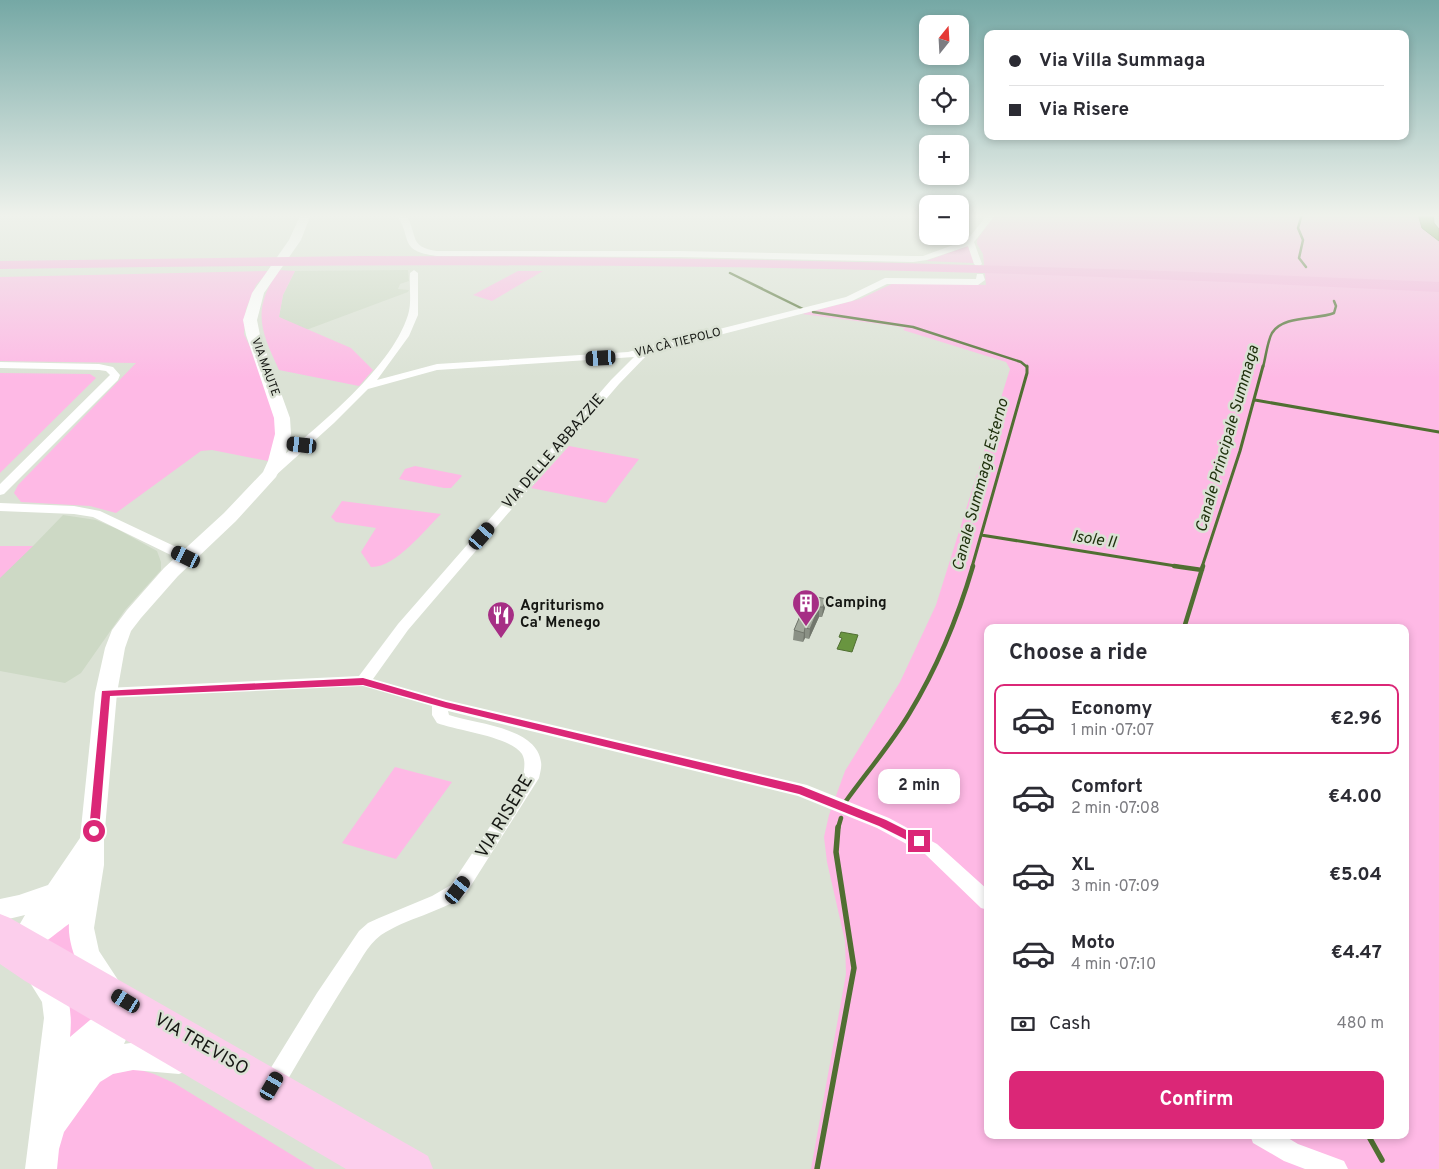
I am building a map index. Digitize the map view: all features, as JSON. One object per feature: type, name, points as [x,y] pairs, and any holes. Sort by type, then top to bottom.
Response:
[{"type":"highway","points":[[0,270],[105,269]]},
{"type":"highway","points":[[771,269],[984,273],[1439,292]]},
{"type":"highway","points":[[937,269],[1166,275],[1439,287]]},
{"type":"main road","points":[[6,938],[36,971],[118,1007]]},
{"type":"main road","points":[[6,938],[118,1007]]},
{"type":"main road","name":"VIA TREVISO","points":[[118,1007],[240,1068],[415,1169]]},
{"type":"main road","name":"VIA TREVISO","points":[[118,1007],[194,1062],[380,1169]]},
{"type":"street","name":"VIA MAUTE","points":[[270,474],[281,443],[282,418],[261,353],[253,335],[250,320],[258,294],[274,269]]},
{"type":"street","points":[[6,938],[55,892],[78,864],[91,842],[94,831],[106,694],[115,648],[122,630],[154,590],[186,557],[230,517],[270,474],[364,387],[394,350],[413,314],[414,272]]},
{"type":"street","name":"VIA CÀ TIEPOLO","points":[[364,387],[437,367],[614,357],[849,299],[885,281],[978,282],[981,280],[980,276]]},
{"type":"street","name":"VIA DELLE ABBAZZIE","points":[[363,682],[403,627],[615,382],[645,350]]},
{"type":"street","points":[[0,365],[99,367],[109,369],[115,375],[0,492]]},
{"type":"street","points":[[281,443],[302,445]]},
{"type":"street","points":[[0,507],[74,510],[96,514],[186,557]]},
{"type":"street","points":[[106,694],[363,682],[440,703],[801,790],[906,834],[931,849],[984,898]]},
{"type":"street","name":"VIA RISERE","points":[[272,1086],[312,1018],[356,951],[374,930],[411,913],[433,906],[447,899],[458,890],[531,778],[534,767],[533,756],[527,747],[516,740],[442,719],[440,703]]},
{"type":"street","points":[[42,1158],[54,1120],[102,1056],[118,1007],[83,946],[81,929],[86,889],[93,856],[91,842]]},
{"type":"street","points":[[6,938],[69,909],[86,889]]},
{"type":"street","points":[[0,910],[20,906],[55,892]]},
{"type":"street","points":[[36,971],[55,998],[58,1018],[42,1158]]},
{"type":"street","points":[[50,1082],[80,1047],[96,1034],[118,1007]]},
{"type":"street","points":[[88,1075],[106,1061],[133,1056],[161,1057],[194,1062]]},
{"type":"street","points":[[1267,1139],[1292,1153],[1336,1169]]},
{"type":"shaded area","points":[[984,269],[1439,269],[1439,1169],[811,1169],[846,974],[845,941],[827,862],[824,837],[829,815],[845,771],[900,682],[936,605],[1010,369],[1006,362],[903,330],[905,328],[802,314],[860,299],[898,281],[986,285]]},
{"type":"shaded area","points":[[279,270],[295,271],[283,295],[279,317],[351,348],[373,370],[359,386],[279,370],[267,344],[262,320],[262,309],[270,284]]},
{"type":"shaded area","points":[[408,270],[409,281],[400,284],[398,289],[409,290],[408,292],[306,330],[279,317],[283,295],[295,271]]},
{"type":"shaded area","points":[[269,271],[256,285],[246,309],[244,334],[275,410],[276,435],[268,461],[212,450],[201,451],[116,513],[90,506],[21,502],[14,493],[18,485],[136,363],[0,361],[0,277]]},
{"type":"shaded area","points":[[518,271],[543,271],[492,301],[473,295]]},
{"type":"shaded area","points":[[0,373],[90,374],[96,378],[0,473]]},
{"type":"shaded area","points":[[569,446],[639,459],[606,503],[531,488]]},
{"type":"shaded area","points":[[415,466],[462,476],[451,488],[399,479],[405,469]]},
{"type":"shaded area","points":[[342,501],[441,514],[399,555],[380,566],[371,567],[361,552],[376,528],[336,522],[331,517]]},
{"type":"shaded area","points":[[63,515],[96,520],[157,551],[161,562],[161,570],[125,610],[81,673],[65,683],[0,671],[0,546],[33,546]]},
{"type":"shaded area","points":[[0,546],[33,546],[0,578]]},
{"type":"shaded area","points":[[841,632],[858,635],[852,652],[837,649],[842,638],[839,637]]},
{"type":"shaded area","points":[[395,767],[452,782],[396,859],[342,843]]},
{"type":"shaded area","points":[[75,911],[77,959],[40,936]]},
{"type":"shaded area","points":[[62,999],[102,1022],[61,1055]]},
{"type":"shaded area","points":[[137,1069],[174,1083],[315,1169],[51,1169],[57,1126],[104,1075]]},
{"type":"building","points":[[809,595],[826,599],[823,607],[819,607],[810,629],[805,628],[804,633],[794,630]]},
{"type":"waterway","name":"Canale Summaga Esterno","points":[[730,273],[803,309]]},
{"type":"waterway","name":"Canale Principale Summaga","points":[[1263,367],[1270,337],[1277,327],[1292,321],[1334,313],[1336,306],[1334,301]]},
{"type":"waterway","name":"Canale Summaga Esterno","points":[[813,312],[913,327],[1021,362],[1027,367]]},
{"type":"waterway","name":"Canale Principale Summaga","points":[[1202,567],[1240,451],[1263,366]]},
{"type":"waterway","name":"Canale Summaga Esterno","points":[[981,535],[1027,373],[1027,367]]},
{"type":"waterway","points":[[1255,400],[1439,432]]},
{"type":"waterway","name":"Canale Summaga Esterno","points":[[972,567],[981,535]]},
{"type":"waterway","name":"Isole II","points":[[981,535],[1182,567]]},
{"type":"waterway","name":"Canale Summaga Esterno","points":[[846,801],[895,736],[929,679],[961,604],[973,566]]},
{"type":"waterway","name":"Isole II","points":[[1174,566],[1202,570]]},
{"type":"waterway","name":"Canale Principale Summaga","points":[[1202,570],[1203,566]]},
{"type":"waterway","name":"Canale Principale Summaga","points":[[1185,624],[1202,570]]},
{"type":"waterway","name":"Canale Summaga Esterno","points":[[838,828],[841,818]]},
{"type":"waterway","name":"Canale Summaga Esterno","points":[[817,1169],[854,968],[836,852],[838,827]]},
{"type":"waterway","name":"Canale Principale Summaga","points":[[1370,1139],[1382,1160]]},
{"type":"place","name":"Camping","points":[[806,627]]},
{"type":"place","name":"Agriturismo Ca' Menego","points":[[501,639]]},
{"type":"route","points":[[94,831],[106,694],[363,682],[446,705],[801,790],[882,823],[919,841]]}]
